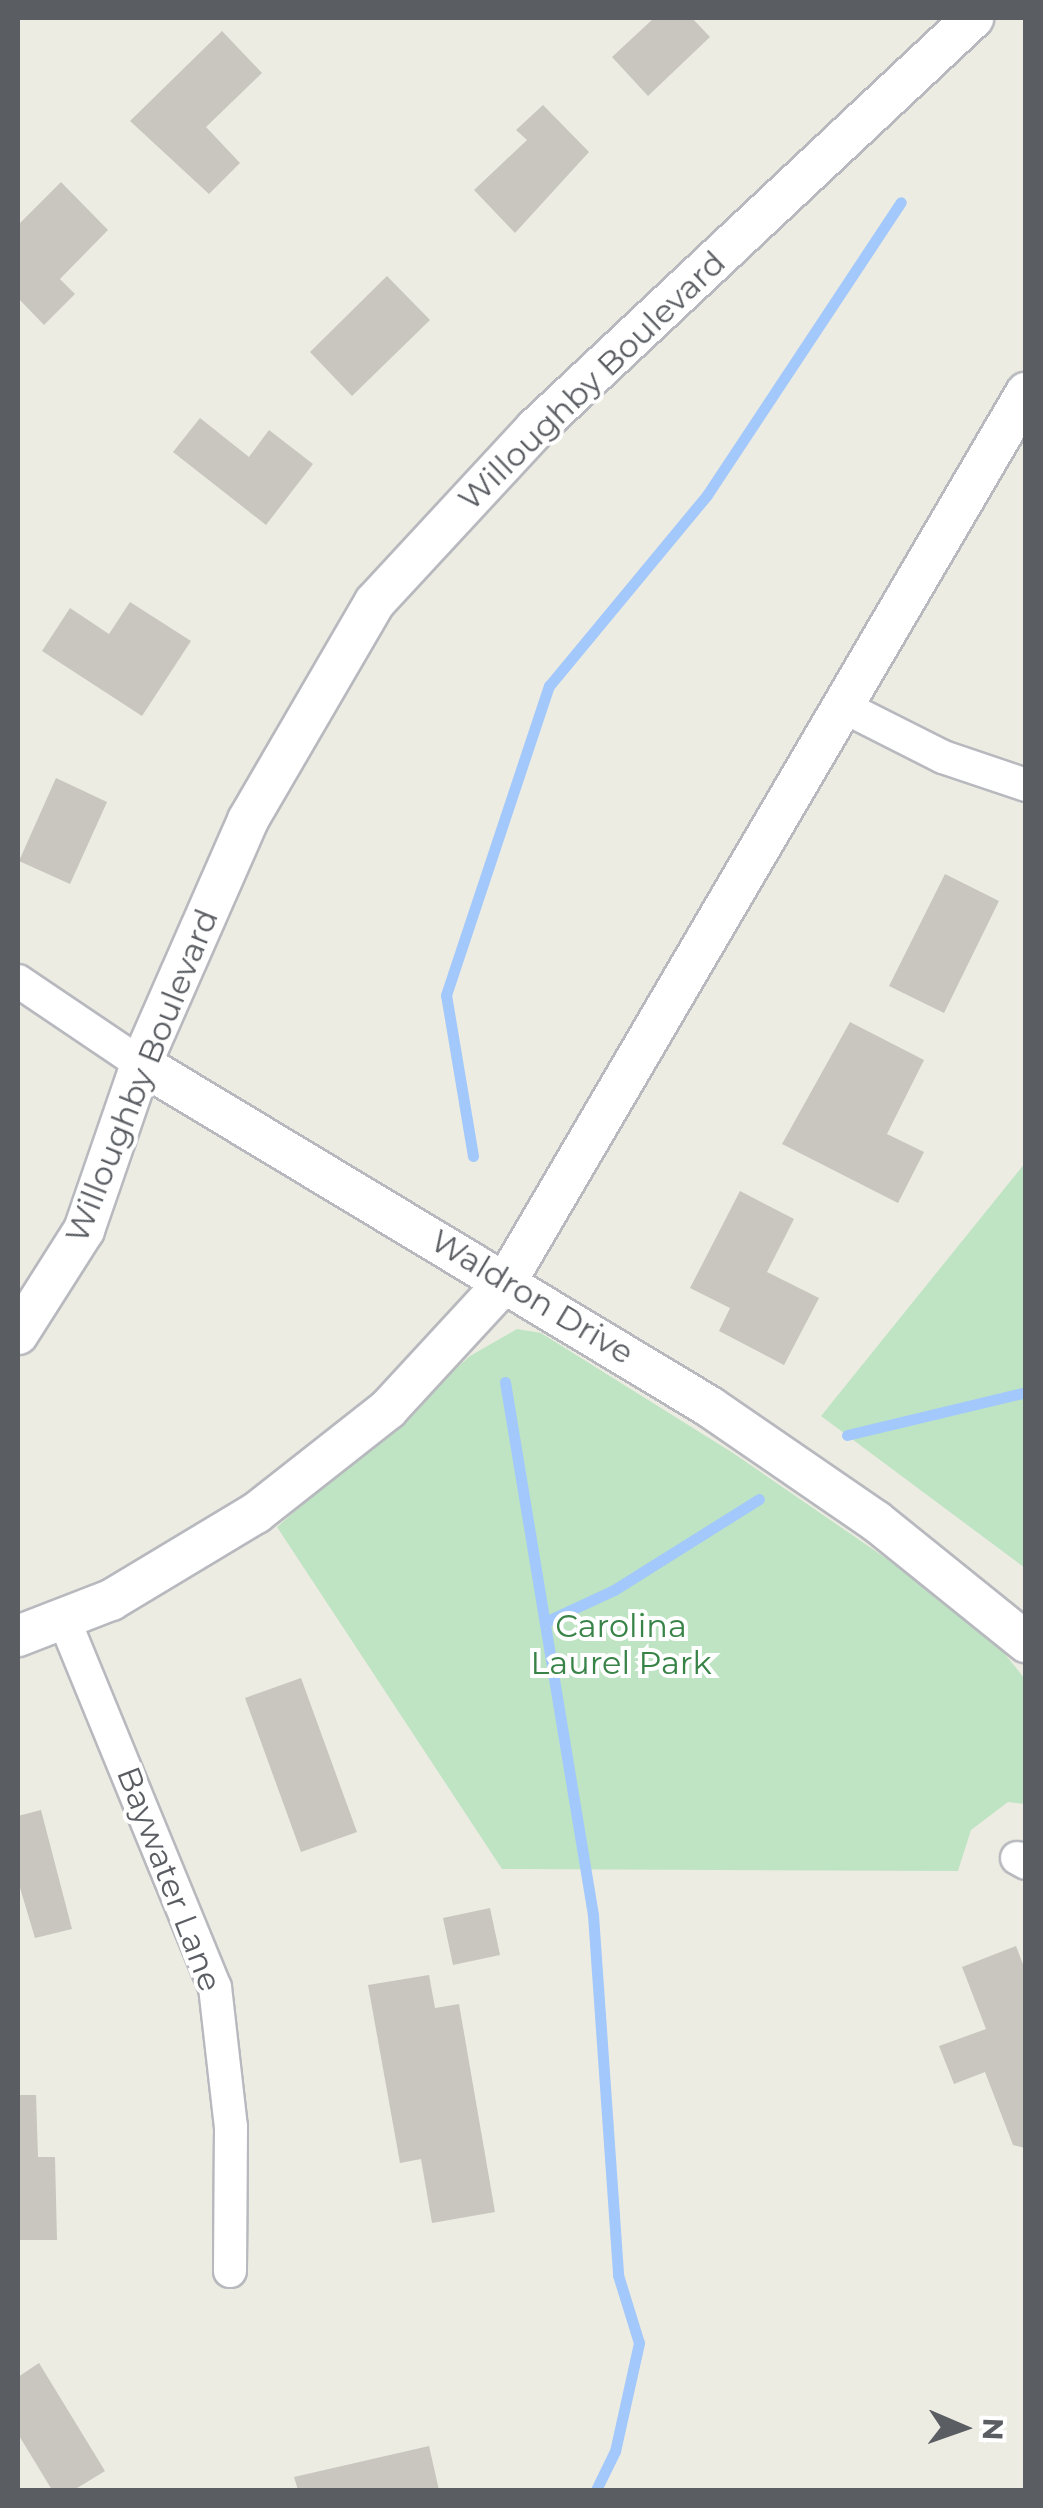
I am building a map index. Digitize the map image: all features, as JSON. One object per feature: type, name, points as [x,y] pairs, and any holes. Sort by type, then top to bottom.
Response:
[{"type":"street","name":"Willoughby Boulevard","points":[[18,1334],[84,1230],[141,1064],[248,820],[375,602],[534,428],[973,18]]},
{"type":"street","points":[[18,1636],[111,1600],[256,1513],[388,1409],[507,1280],[846,708],[1026,393]]},
{"type":"street","points":[[846,708],[943,757],[1026,785]]},
{"type":"street","name":"Waldron Drive","points":[[18,981],[141,1064],[507,1280],[846,1500],[1026,1642]]},
{"type":"street","name":"Baywater Lane","points":[[63,1617],[215,1987],[231,2127],[230,2271]]},
{"type":"green space","points":[[1025,1163],[1025,1568],[821,1416]]},
{"type":"green space","name":"Carolina Laurel Park","points":[[517,1329],[541,1333],[733,1453],[890,1561],[996,1643],[1025,1679],[1025,1804],[1008,1802],[971,1830],[958,1871],[502,1869],[277,1527],[470,1356]]},
{"type":"building","points":[[654,18],[692,18],[710,37],[648,96],[612,57]]},
{"type":"building","points":[[222,31],[262,73],[206,127],[240,163],[209,194],[130,121]]},
{"type":"building","points":[[543,105],[589,152],[515,233],[474,190],[527,140],[516,130]]},
{"type":"building","points":[[61,182],[108,230],[60,279],[75,294],[44,325],[18,298],[18,225]]},
{"type":"building","points":[[387,276],[430,320],[352,396],[310,352]]},
{"type":"building","points":[[200,418],[249,457],[269,430],[313,464],[266,525],[173,452]]},
{"type":"building","points":[[130,602],[191,641],[142,716],[42,651],[70,608],[109,634]]},
{"type":"building","points":[[56,778],[107,802],[70,884],[19,861]]},
{"type":"building","points":[[945,874],[999,901],[944,1013],[889,986]]},
{"type":"building","points":[[850,1022],[924,1060],[887,1134],[924,1152],[898,1203],[782,1144]]},
{"type":"building","points":[[740,1191],[794,1219],[767,1272],[819,1298],[784,1365],[719,1331],[730,1308],[690,1288]]},
{"type":"building","points":[[301,1678],[357,1832],[301,1852],[245,1698]]},
{"type":"building","points":[[41,1810],[72,1929],[35,1938],[18,1881],[18,1816]]},
{"type":"building","points":[[490,1908],[500,1955],[453,1965],[443,1918]]},
{"type":"building","points":[[1016,1946],[1026,1972],[1025,2148],[1013,2145],[985,2072],[954,2084],[939,2046],[986,2029],[962,1967]]},
{"type":"building","points":[[429,1975],[435,2008],[459,2004],[495,2212],[432,2223],[421,2159],[400,2163],[368,1985]]},
{"type":"building","points":[[18,2095],[36,2095],[38,2157],[55,2157],[57,2240],[18,2240]]},
{"type":"building","points":[[39,2363],[105,2471],[74,2490],[52,2490],[18,2434],[18,2377]]},
{"type":"building","points":[[429,2446],[439,2490],[298,2490],[294,2477]]},
{"type":"waterway","points":[[473,1156],[446,995],[549,686],[707,495],[901,202]]},
{"type":"waterway","points":[[505,1382],[593,1915],[618,2275],[639,2343],[615,2451],[596,2490]]},
{"type":"waterway","points":[[847,1435],[1026,1392]]},
{"type":"waterway","points":[[545,1622],[614,1590],[759,1499]]}]
